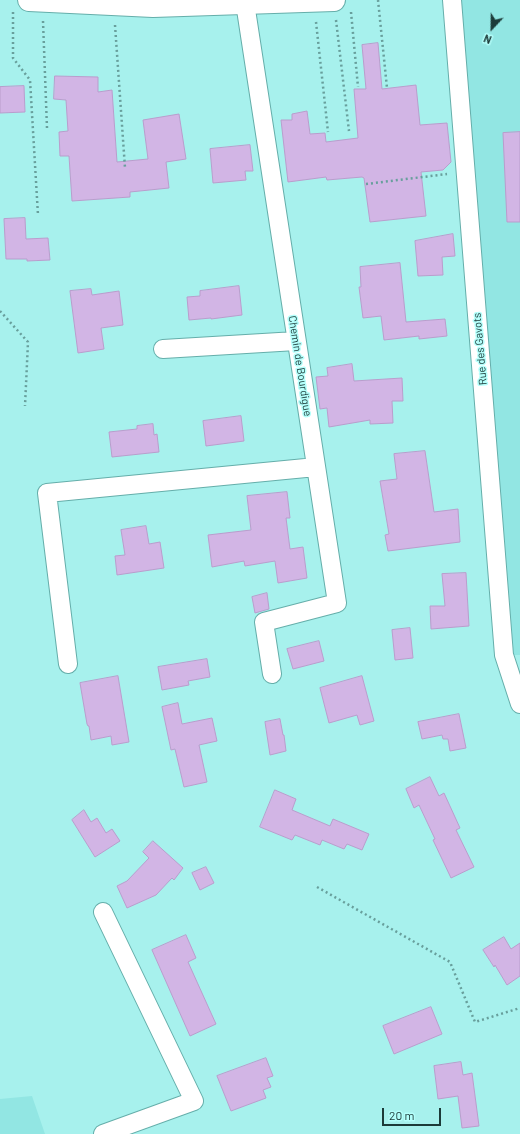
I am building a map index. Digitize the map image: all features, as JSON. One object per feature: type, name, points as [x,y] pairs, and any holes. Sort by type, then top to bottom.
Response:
[{"type":"main road","points":[[28,3],[245,3],[314,0],[339,3]]},
{"type":"street","name":"Rue des Gavots","points":[[452,0],[504,655],[519,700]]},
{"type":"street","name":"Chemin de Bourdigue","points":[[245,3],[337,603],[264,622],[272,674]]},
{"type":"street","points":[[163,350],[296,341]]},
{"type":"street","points":[[68,664],[47,493],[316,467]]},
{"type":"street","points":[[103,912],[194,1101],[103,1134]]},
{"type":"path","points":[[314,0],[328,132]]},
{"type":"path","points":[[378,0],[387,88]]},
{"type":"path","points":[[28,3],[48,128]]},
{"type":"path","points":[[28,3],[13,58],[30,80],[38,215]]},
{"type":"path","points":[[339,3],[358,87]]},
{"type":"path","points":[[339,3],[349,131]]},
{"type":"path","points":[[114,4],[125,168]]},
{"type":"path","points":[[366,184],[466,172]]},
{"type":"path","points":[[0,311],[28,342],[25,406]]},
{"type":"path","points":[[317,887],[450,962],[475,1022],[520,1008]]},
{"type":"shaded area","points":[[452,0],[520,0],[520,655],[504,655]]},
{"type":"shaded area","points":[[32,1096],[45,1134],[0,1134],[0,1099]]},
{"type":"building","points":[[378,43],[382,89],[416,85],[420,125],[447,123],[451,162],[443,170],[421,172],[426,216],[370,222],[364,178],[362,177],[327,180],[326,177],[288,182],[281,120],[292,120],[292,114],[307,111],[310,134],[325,133],[326,142],[358,138],[354,89],[366,89],[362,45]]},
{"type":"building","points":[[55,76],[98,77],[98,92],[112,90],[117,162],[148,159],[143,120],[179,114],[186,159],[166,162],[169,188],[130,192],[130,197],[72,201],[69,156],[60,156],[59,132],[68,131],[66,100],[54,99]]},
{"type":"building","points":[[24,86],[25,112],[0,113],[0,87]]},
{"type":"building","points":[[520,132],[520,222],[507,222],[503,133]]},
{"type":"building","points":[[250,145],[253,171],[245,171],[246,180],[213,183],[210,149]]},
{"type":"building","points":[[25,218],[26,239],[48,238],[50,260],[27,261],[27,259],[6,259],[4,219]]},
{"type":"building","points":[[453,234],[455,256],[442,257],[443,275],[418,276],[415,241]]},
{"type":"building","points":[[400,263],[406,322],[445,319],[447,336],[419,339],[419,336],[384,340],[381,316],[363,318],[359,287],[361,287],[360,267]]},
{"type":"building","points":[[239,286],[242,315],[189,320],[187,297],[200,296],[200,291]]},
{"type":"building","points":[[91,289],[92,295],[119,291],[123,325],[101,328],[104,349],[78,353],[70,291]]},
{"type":"building","points":[[352,364],[354,381],[402,378],[403,401],[392,401],[393,423],[370,424],[370,420],[329,427],[327,408],[320,409],[316,377],[328,376],[327,368]]},
{"type":"building","points":[[241,416],[244,441],[206,446],[203,421]]},
{"type":"building","points":[[153,424],[154,435],[157,434],[159,452],[112,457],[109,432],[137,429],[137,426]]},
{"type":"building","points":[[425,451],[434,512],[458,509],[460,542],[388,551],[385,535],[389,534],[380,481],[397,479],[394,454]]},
{"type":"building","points":[[287,492],[290,518],[286,518],[290,549],[303,547],[307,578],[278,583],[275,561],[245,566],[244,561],[212,567],[208,535],[251,530],[247,496]]},
{"type":"building","points":[[146,526],[149,544],[160,542],[164,568],[117,575],[115,556],[125,555],[121,530]]},
{"type":"building","points":[[466,573],[469,626],[431,629],[430,606],[445,606],[442,574]]},
{"type":"building","points":[[267,593],[269,609],[255,613],[252,597]]},
{"type":"building","points":[[410,628],[413,658],[395,660],[392,630]]},
{"type":"building","points":[[319,641],[324,661],[293,669],[287,649]]},
{"type":"building","points":[[207,659],[210,677],[188,681],[189,685],[162,690],[158,667]]},
{"type":"building","points":[[118,676],[129,742],[112,745],[111,736],[91,740],[80,683]]},
{"type":"building","points":[[362,676],[374,721],[360,725],[357,715],[329,723],[320,688]]},
{"type":"building","points":[[178,703],[182,724],[212,718],[217,741],[199,745],[207,782],[184,787],[175,749],[171,750],[162,707]]},
{"type":"building","points":[[459,714],[466,748],[450,751],[448,739],[443,739],[442,735],[422,739],[418,722]]},
{"type":"building","points":[[280,719],[286,751],[270,755],[265,722]]},
{"type":"building","points":[[430,777],[439,796],[444,793],[460,828],[456,830],[474,867],[451,878],[433,840],[435,839],[419,805],[414,808],[406,789]]},
{"type":"building","points":[[275,790],[296,799],[292,810],[330,826],[333,819],[369,834],[362,850],[347,844],[344,849],[322,840],[320,845],[295,835],[292,840],[260,827]]},
{"type":"building","points":[[84,810],[91,822],[97,818],[106,833],[112,829],[120,841],[95,857],[72,820]]},
{"type":"building","points":[[153,841],[183,868],[174,880],[172,878],[156,895],[127,908],[117,886],[127,881],[149,858],[143,852]]},
{"type":"building","points":[[206,867],[214,883],[200,890],[192,873]]},
{"type":"building","points":[[186,935],[196,958],[188,962],[216,1024],[190,1036],[152,950]]},
{"type":"building","points":[[504,937],[511,949],[520,943],[520,976],[507,985],[495,965],[494,967],[483,950]]},
{"type":"building","points":[[431,1007],[442,1034],[394,1054],[383,1026]]},
{"type":"building","points":[[266,1058],[273,1076],[267,1078],[271,1087],[263,1090],[266,1098],[231,1111],[217,1076]]},
{"type":"building","points":[[461,1062],[463,1075],[472,1073],[479,1126],[462,1128],[458,1096],[438,1099],[434,1066]]}]
